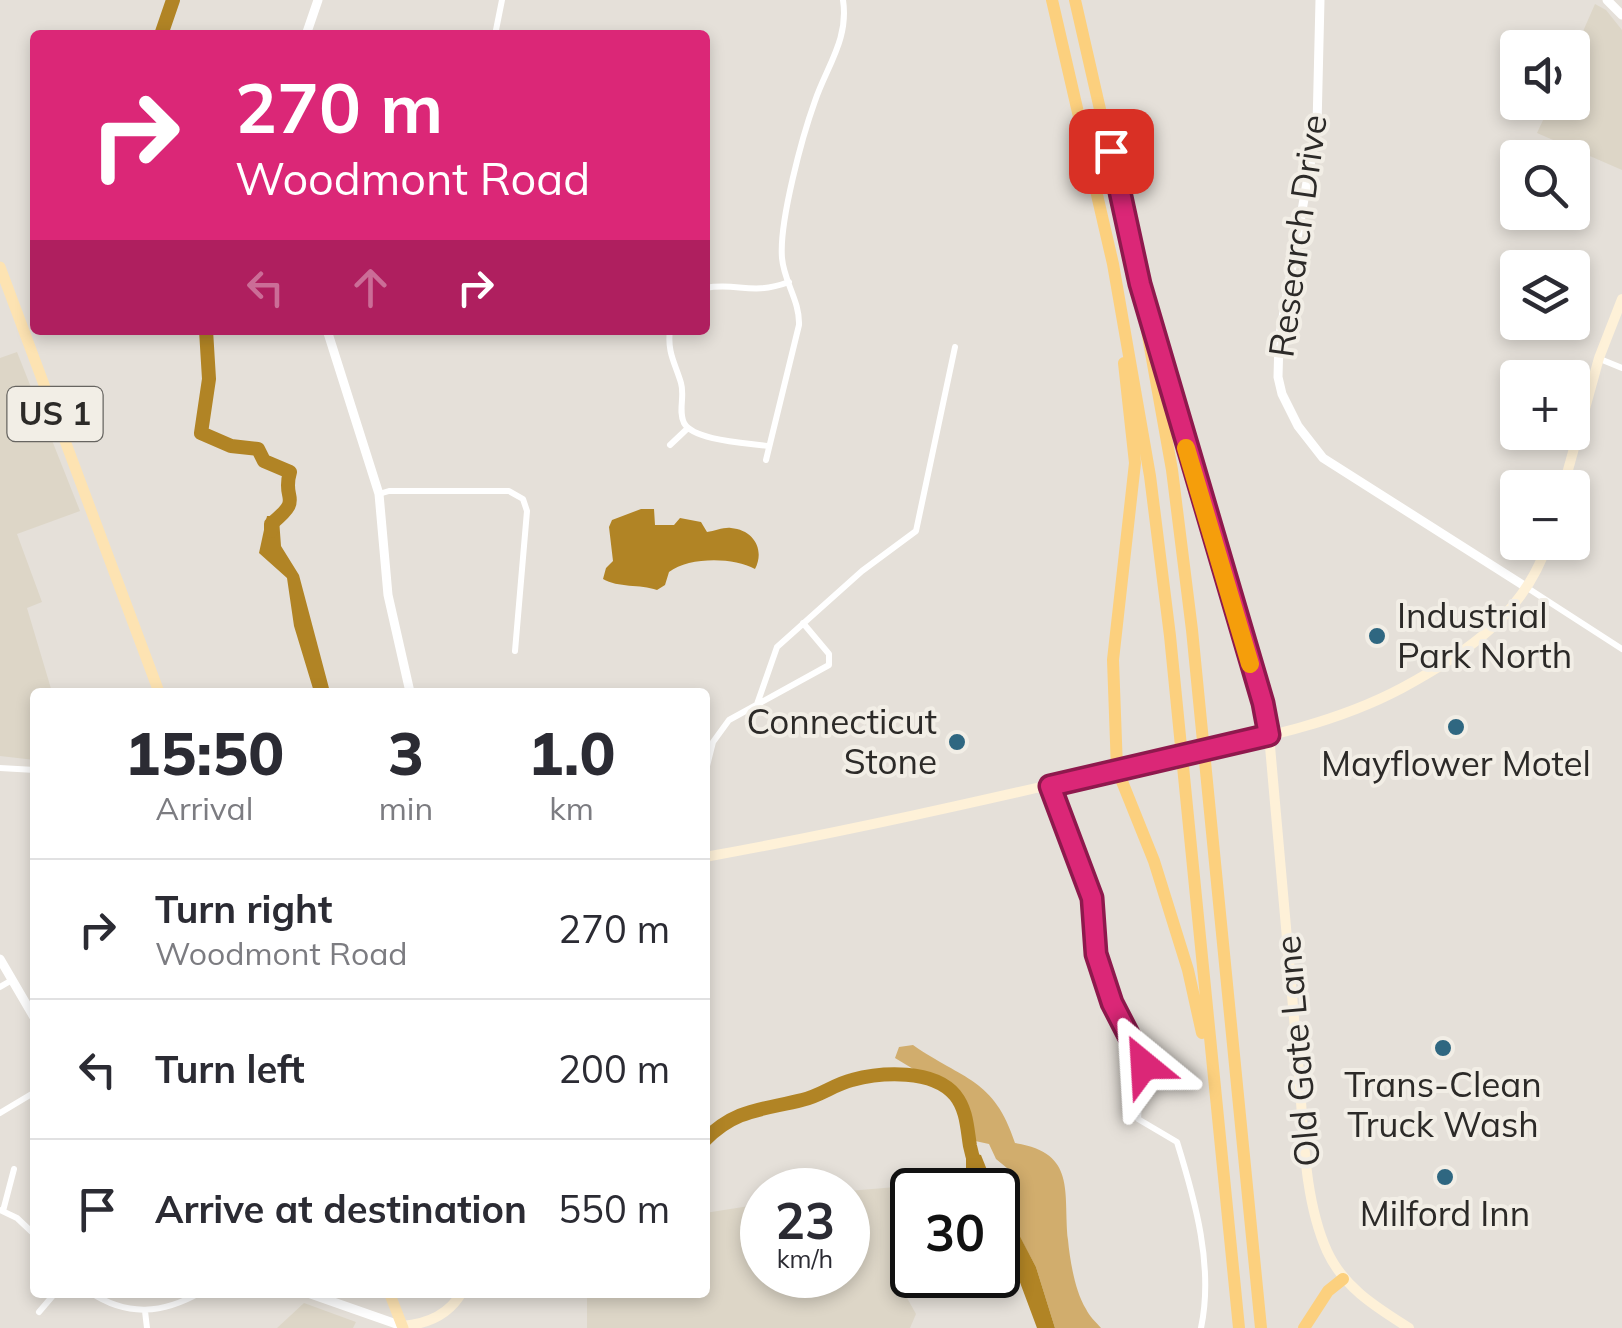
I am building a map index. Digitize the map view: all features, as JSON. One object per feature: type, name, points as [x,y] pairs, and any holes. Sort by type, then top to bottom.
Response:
[{"type":"highway","points":[[1052,0],[1108,237],[1150,476],[1178,713],[1239,1328]]},
{"type":"highway","points":[[1075,0],[1140,284],[1174,483],[1261,1328]]},
{"type":"highway","points":[[1108,237],[1135,463],[1113,660],[1117,769],[1154,861],[1188,970],[1224,1174]]},
{"type":"highway","points":[[1140,284],[1263,703],[1269,735]]},
{"type":"highway","points":[[1304,1328],[1328,1292],[1343,1279]]},
{"type":"main road","name":"US 1","points":[[0,268],[158,688]]},
{"type":"main road","points":[[1568,470],[1599,358],[1622,299]]},
{"type":"main road","points":[[710,856],[901,820],[1269,735],[1347,711],[1401,688],[1480,639],[1504,617],[1539,560]]},
{"type":"main road","name":"Old Gate Lane","points":[[1269,735],[1311,1191],[1327,1250],[1343,1279],[1365,1300],[1409,1328]]},
{"type":"main road","points":[[392,1298],[403,1327],[435,1318],[450,1309],[458,1298]]},
{"type":"street","points":[[308,30],[318,0]]},
{"type":"street","points":[[496,30],[502,0]]},
{"type":"street","points":[[766,460],[798,333],[798,309],[782,256],[785,218],[812,108],[842,36],[843,0]]},
{"type":"street","name":"Research Drive","points":[[1320,0],[1318,126],[1279,340],[1278,377],[1282,394],[1298,426],[1323,458],[1526,587]]},
{"type":"street","points":[[1607,0],[1622,15]]},
{"type":"street","points":[[710,287],[757,291],[789,282]]},
{"type":"street","points":[[330,335],[379,494],[388,594],[409,688]]},
{"type":"street","points":[[670,335],[670,357],[681,383],[683,419],[688,428],[705,436],[767,446]]},
{"type":"street","points":[[756,707],[776,647],[862,571],[916,531],[955,347]]},
{"type":"street","points":[[1599,358],[1622,368]]},
{"type":"street","points":[[670,445],[688,428]]},
{"type":"street","points":[[379,494],[509,491],[523,498],[527,511],[516,652]]},
{"type":"street","points":[[1526,587],[1622,649]]},
{"type":"street","points":[[710,756],[724,724],[829,665],[828,654],[803,623]]},
{"type":"street","points":[[0,768],[30,770]]},
{"type":"street","points":[[1050,786],[1092,898],[1096,954],[1112,1003],[1142,1056],[1138,1119],[1177,1142],[1184,1166],[1204,1258],[1201,1328]]},
{"type":"street","points":[[0,959],[30,1011]]},
{"type":"street","points":[[0,987],[12,980]]},
{"type":"street","points":[[0,1112],[30,1095]]},
{"type":"street","points":[[14,1169],[2,1210],[30,1231]]},
{"type":"street","points":[[40,1312],[51,1298]]},
{"type":"street","points":[[101,1298],[116,1306],[145,1311],[164,1310],[189,1298]]},
{"type":"street","points":[[322,1298],[403,1327]]},
{"type":"street","points":[[145,1311],[147,1328]]},
{"type":"shaded area","points":[[1595,4],[1606,10],[1622,30],[1622,170],[1590,156],[1590,140],[1553,140],[1537,133],[1543,120],[1590,120],[1590,30],[1584,30]]},
{"type":"shaded area","points":[[17,352],[80,511],[17,534],[42,602],[27,608],[51,688],[30,688],[30,759],[0,756],[0,358]]},
{"type":"shaded area","points":[[641,509],[654,509],[655,525],[674,525],[680,518],[701,522],[707,532],[728,528],[746,533],[758,548],[755,569],[723,561],[699,561],[669,572],[665,585],[657,590],[603,579],[613,561],[609,527],[612,520]]},
{"type":"shaded area","points":[[267,516],[276,516],[281,546],[299,575],[329,688],[313,688],[294,626],[287,578],[259,553]]},
{"type":"shaded area","points":[[913,1045],[975,1083],[997,1105],[1015,1143],[1049,1155],[1058,1165],[1065,1190],[1076,1285],[1087,1312],[1101,1328],[1055,1328],[1036,1267],[1020,1237],[1020,1168],[1007,1168],[996,1159],[989,1144],[966,1139],[958,1096],[895,1058],[899,1047]]},
{"type":"shaded area","points":[[966,1152],[981,1155],[986,1168],[966,1168]]},
{"type":"shaded area","points":[[890,1188],[890,1298],[907,1298],[916,1314],[910,1328],[587,1328],[587,1298],[710,1298],[710,1212],[740,1207],[740,1298],[870,1298],[870,1189]]},
{"type":"shaded area","points":[[1020,1237],[1036,1267],[1055,1328],[1037,1328],[1020,1282]]},
{"type":"shaded area","points":[[304,1303],[356,1322],[353,1328],[277,1328]]},
{"type":"waterway","points":[[163,30],[173,0]]},
{"type":"waterway","points":[[206,335],[209,379],[201,433],[231,446],[258,449],[264,461],[290,472],[290,503],[271,524],[271,531]]},
{"type":"waterway","points":[[710,1135],[738,1116],[809,1098],[846,1082],[878,1075],[906,1075],[934,1081],[955,1095],[966,1119],[977,1168]]},
{"type":"slow traffic","points":[[1186,448],[1250,664]]},
{"type":"place","name":"Industrial Park North","points":[[1377,636]]},
{"type":"place","name":"Mayflower Motel","points":[[1456,727]]},
{"type":"place","name":"Connecticut Stone","points":[[957,742]]},
{"type":"place","name":"Trans-Clean Truck Wash","points":[[1443,1048]]},
{"type":"place","name":"Milford Inn","points":[[1445,1177]]},
{"type":"route","points":[[1111,151],[1140,284],[1263,703],[1269,735],[1050,786],[1092,898],[1096,954],[1112,1003],[1144,1065]]}]
